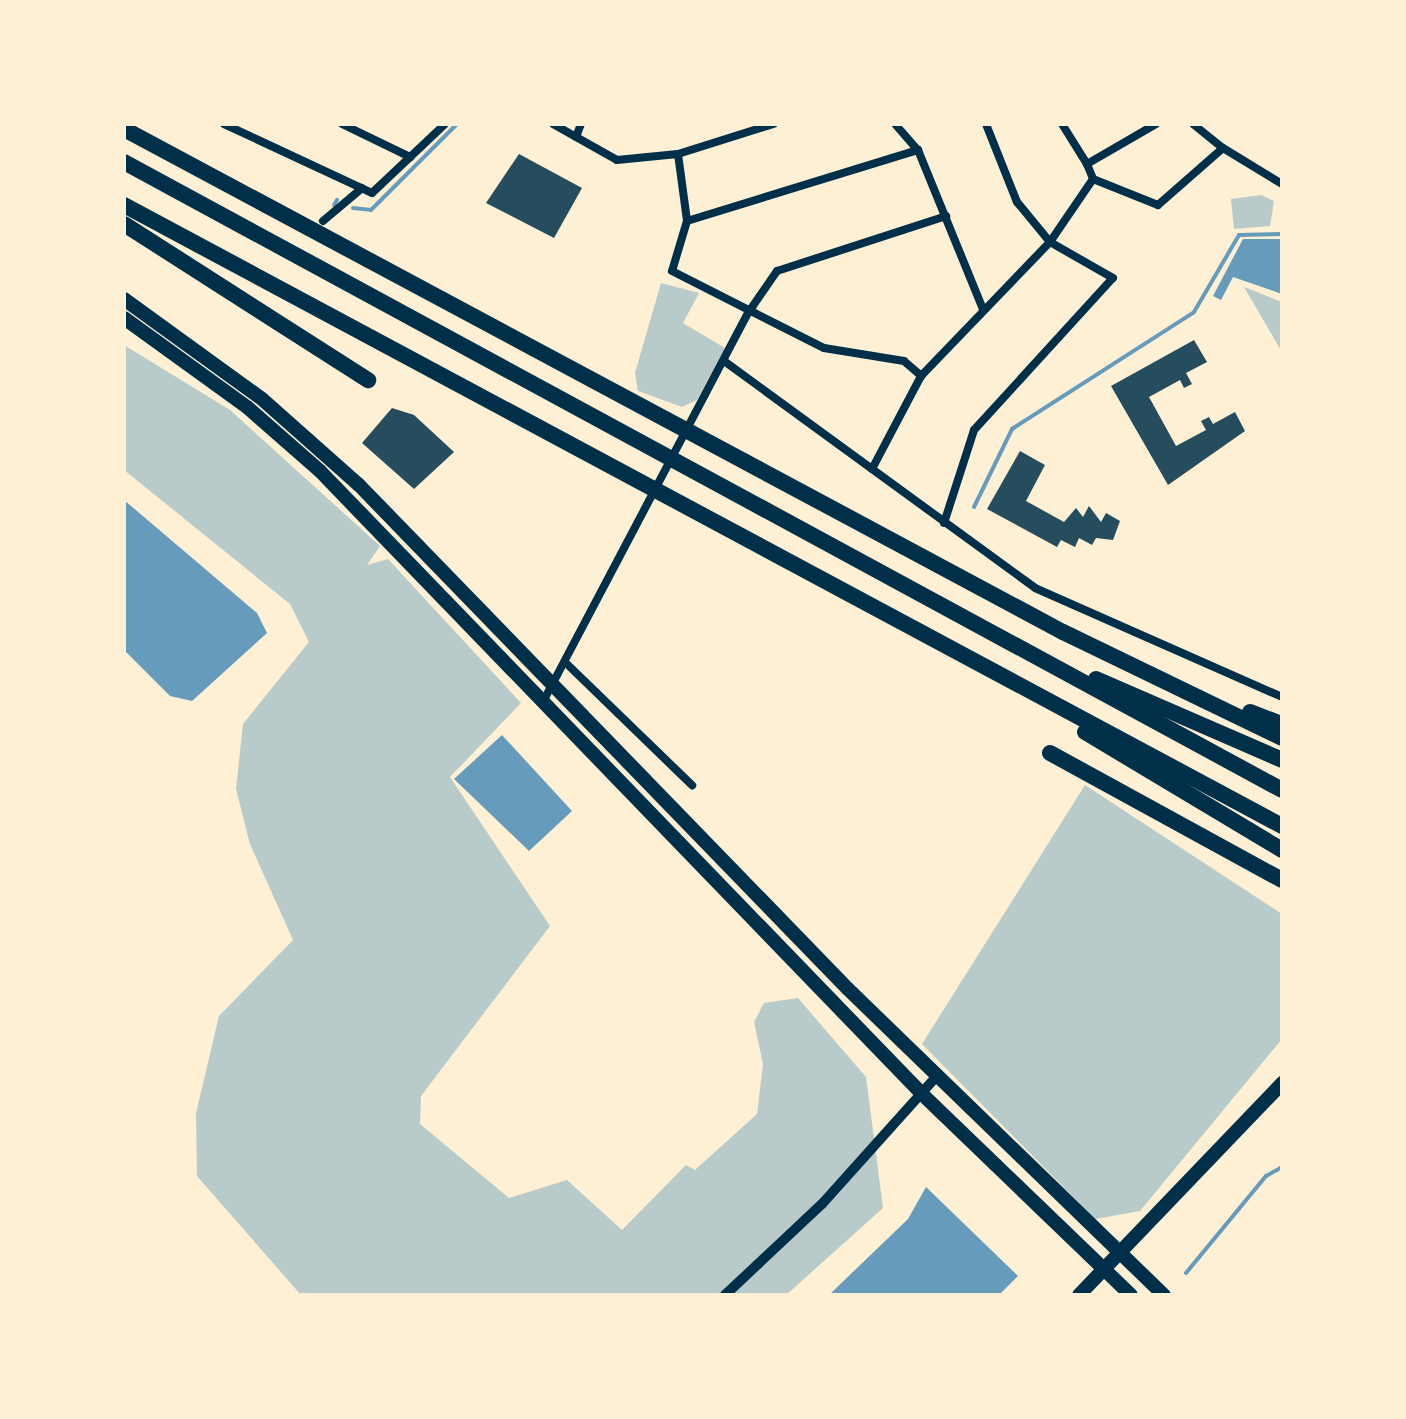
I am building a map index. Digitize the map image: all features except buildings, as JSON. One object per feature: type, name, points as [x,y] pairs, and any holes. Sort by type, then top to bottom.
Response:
[{"type":"highway","points":[[124,129],[1063,632],[1282,738]]},
{"type":"highway","points":[[124,162],[1282,790]]},
{"type":"highway","points":[[124,205],[1282,826]]},
{"type":"highway","points":[[124,224],[368,380]]},
{"type":"highway","points":[[978,626],[1282,760]]},
{"type":"highway","points":[[965,656],[1282,850]]},
{"type":"highway","points":[[1169,682],[1282,724]]},
{"type":"highway","points":[[1050,753],[1282,880]]},
{"type":"main road","points":[[124,299],[311,441],[557,685],[936,1077],[1117,1254],[1164,1295]]},
{"type":"main road","points":[[124,318],[320,471],[545,698],[922,1094],[1102,1271],[1131,1295]]},
{"type":"main road","points":[[1079,1295],[1282,1083]]},
{"type":"street","points":[[224,124],[372,193],[445,124]]},
{"type":"street","points":[[342,124],[410,157]]},
{"type":"street","points":[[553,124],[617,160],[678,154],[773,124]]},
{"type":"street","points":[[576,137],[581,124]]},
{"type":"street","points":[[895,124],[918,150],[983,309]]},
{"type":"street","points":[[944,523],[974,430],[1113,278],[1050,242],[1017,202],[986,124]]},
{"type":"street","points":[[1062,124],[1093,179],[1158,205],[1223,148]]},
{"type":"street","points":[[1087,164],[1156,124]]},
{"type":"street","points":[[1193,124],[1223,148],[1282,184]]},
{"type":"street","points":[[687,221],[918,150]]},
{"type":"street","points":[[678,154],[687,221],[672,271],[748,313],[824,348],[904,361],[921,376]]},
{"type":"street","points":[[872,469],[921,376],[1050,242],[1093,179]]},
{"type":"street","points":[[323,221],[362,188]]},
{"type":"street","points":[[545,698],[557,685],[568,665],[748,313],[777,271],[946,216]]},
{"type":"street","points":[[724,361],[944,523],[1048,595],[1282,697]]},
{"type":"street","points":[[568,665],[692,785]]},
{"type":"street","points":[[725,1295],[822,1204],[936,1077]]},
{"type":"shaded area","points":[[1261,195],[1274,201],[1270,226],[1234,229],[1231,199]]},
{"type":"shaded area","points":[[661,283],[699,293],[683,323],[725,348],[697,400],[682,407],[638,391],[635,373]]},
{"type":"shaded area","points":[[1244,287],[1282,302],[1282,352]]},
{"type":"shaded area","points":[[124,345],[230,410],[380,546],[367,565],[388,559],[521,703],[450,777],[550,926],[421,1096],[420,1124],[509,1198],[567,1180],[622,1230],[686,1165],[695,1170],[757,1114],[763,1064],[754,1022],[764,1003],[798,998],[866,1077],[883,1208],[786,1295],[301,1295],[197,1176],[196,1113],[219,1016],[293,940],[250,844],[236,789],[243,724],[309,642],[290,604],[124,470]]},
{"type":"shaded area","points":[[1085,785],[1282,914],[1282,1039],[1140,1211],[1095,1219],[922,1044]]},
{"type":"water","points":[[1243,239],[1282,239],[1282,294],[1233,277],[1221,300],[1213,296]]},
{"type":"water","points":[[124,500],[257,613],[267,633],[192,701],[170,696],[124,650]]},
{"type":"water","points":[[502,735],[572,811],[529,851],[454,779]]},
{"type":"water","points":[[926,1187],[1018,1276],[999,1295],[829,1295],[908,1219]]},
{"type":"waterway","points":[[353,208],[371,210],[457,124]]},
{"type":"waterway","points":[[334,205],[337,200]]},
{"type":"waterway","points":[[974,507],[1012,429],[1194,312],[1239,235],[1282,234]]},
{"type":"waterway","points":[[1186,1273],[1266,1176],[1282,1167]]}]
